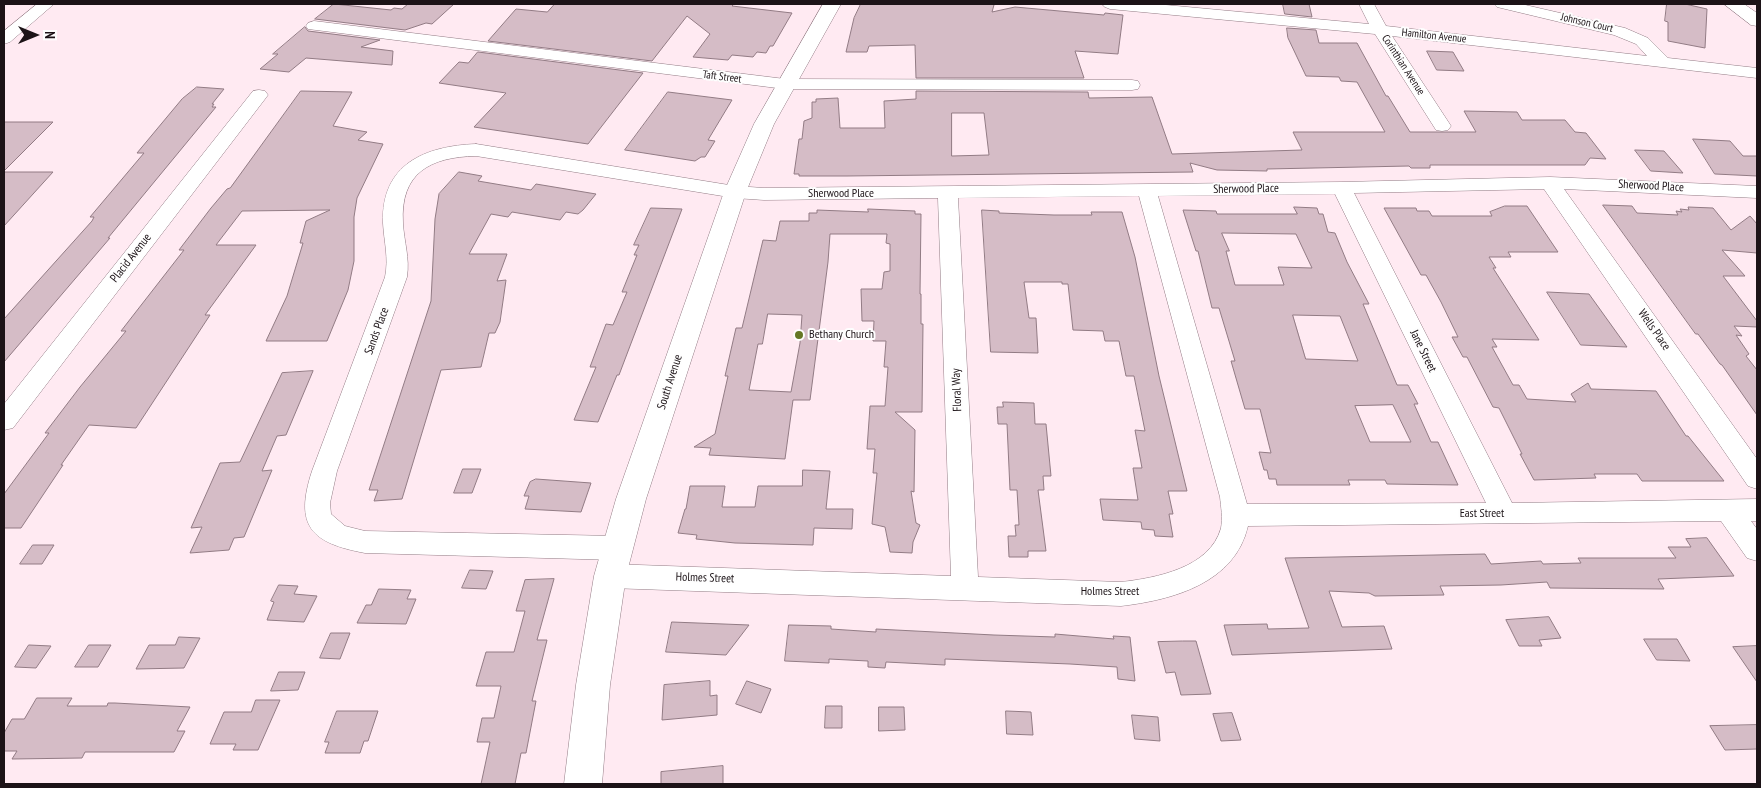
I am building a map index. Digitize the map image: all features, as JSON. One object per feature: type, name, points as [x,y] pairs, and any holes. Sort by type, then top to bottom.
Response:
[{"type":"main road","name":"South Avenue","points":[[583,784],[593,685],[610,576],[617,548],[735,192],[764,124],[832,4]]},
{"type":"main road","points":[[1733,4],[1757,21]]},
{"type":"street","points":[[4,39],[46,4]]},
{"type":"street","name":"Hamilton Avenue","points":[[1110,4],[1380,30],[1757,73]]},
{"type":"street","name":"Corinthian Avenue","points":[[1367,4],[1380,30],[1442,126]]},
{"type":"street","name":"Johnson Court","points":[[1502,4],[1619,31],[1642,41],[1662,61]]},
{"type":"street","points":[[4,23],[23,23]]},
{"type":"street","name":"Taft Street","points":[[314,26],[785,84],[1132,85]]},
{"type":"street","name":"Placid Avenue","points":[[4,421],[259,95]]},
{"type":"street","name":"Sands Place","points":[[617,548],[366,542],[341,536],[332,531],[319,518],[317,502],[323,479],[396,277],[399,260],[393,216],[396,195],[403,178],[416,164],[435,155],[465,150],[493,152],[735,192]]},
{"type":"street","name":"Sherwood Place","points":[[735,192],[948,193],[1342,188],[1550,183],[1757,192]]},
{"type":"street","name":"Wells Place","points":[[1550,183],[1757,479]]},
{"type":"street","name":"Jane Street","points":[[1342,188],[1504,514]]},
{"type":"street","name":"Holmes Street","points":[[610,576],[1121,594],[1161,589],[1197,573],[1211,563],[1230,540],[1234,528],[1236,515],[1233,497],[1147,190]]},
{"type":"street","name":"Floral Way","points":[[948,193],[965,588]]},
{"type":"street","points":[[1728,510],[1757,510]]},
{"type":"street","points":[[1728,510],[1757,550]]},
{"type":"street","name":"East Street","points":[[1236,515],[1504,514],[1728,510]]},
{"type":"building","points":[[334,4],[391,10],[394,8],[402,9],[408,4],[454,4],[432,24],[426,23],[405,30],[315,19]]},
{"type":"building","points":[[555,4],[734,4],[732,6],[792,13],[773,46],[770,46],[766,53],[757,52],[753,57],[732,55],[728,60],[693,57],[710,34],[687,16],[652,61],[488,41],[516,9],[547,12]]},
{"type":"building","points":[[861,4],[991,4],[994,5],[992,12],[1015,7],[1123,15],[1118,54],[1075,51],[1084,78],[916,78],[915,45],[869,46],[867,52],[846,52],[854,18]]},
{"type":"building","points":[[1283,4],[1309,4],[1312,17],[1285,14]]},
{"type":"building","points":[[1667,4],[1685,4],[1707,9],[1705,48],[1668,41],[1668,22],[1665,21]]},
{"type":"building","points":[[305,27],[308,31],[380,40],[361,47],[393,51],[392,65],[306,58],[289,72],[260,69],[278,54],[273,54]]},
{"type":"building","points":[[1287,28],[1316,30],[1319,43],[1357,43],[1386,96],[1388,96],[1410,132],[1476,132],[1464,111],[1517,112],[1522,120],[1565,120],[1575,132],[1586,133],[1606,159],[1590,158],[1585,165],[1430,165],[1430,168],[1411,168],[1409,166],[1267,169],[1267,171],[1217,170],[1190,163],[1193,172],[847,176],[799,176],[799,174],[794,174],[799,139],[802,139],[804,121],[812,118],[812,102],[816,102],[816,99],[838,98],[840,128],[885,128],[884,101],[916,99],[916,91],[1088,92],[1089,98],[1152,97],[1172,154],[1302,150],[1293,132],[1385,132],[1357,82],[1341,81],[1339,77],[1306,76],[1288,38]],"holes":[[[952,113],[984,113],[989,155],[952,156]]]},
{"type":"building","points":[[1427,51],[1453,52],[1464,71],[1437,70]]},
{"type":"building","points":[[478,52],[643,73],[588,144],[474,127],[506,93],[439,83],[459,62],[468,63]]},
{"type":"building","points":[[197,87],[224,89],[212,104],[214,104],[212,107],[216,107],[108,238],[110,238],[4,362],[4,319],[92,221],[94,217],[90,217],[144,153],[137,153],[182,99]]},
{"type":"building","points":[[301,91],[352,92],[333,126],[367,132],[358,140],[383,144],[357,198],[354,217],[354,261],[348,290],[327,341],[266,341],[287,296],[303,243],[300,243],[306,221],[330,210],[242,211],[216,245],[256,245],[205,315],[210,315],[136,428],[89,425],[21,528],[4,528],[4,494],[49,433],[45,433],[126,331],[121,331],[184,250],[179,250],[211,208],[230,188]]},
{"type":"building","points":[[668,92],[732,100],[708,140],[715,141],[705,157],[695,161],[625,150]]},
{"type":"building","points":[[4,122],[53,122],[4,171]]},
{"type":"building","points":[[1693,139],[1730,141],[1743,156],[1757,156],[1757,176],[1715,174]]},
{"type":"building","points":[[1635,150],[1664,151],[1683,173],[1651,171]]},
{"type":"building","points":[[4,172],[53,172],[4,226]]},
{"type":"building","points":[[459,172],[482,176],[478,181],[531,190],[536,184],[596,194],[578,214],[566,212],[560,220],[512,212],[508,217],[491,214],[469,254],[507,254],[497,281],[506,280],[500,322],[495,333],[489,333],[481,367],[441,370],[402,499],[374,501],[378,490],[369,490],[431,301],[435,219],[439,194]]},
{"type":"building","points":[[1603,205],[1632,206],[1637,213],[1678,215],[1676,211],[1682,212],[1680,209],[1689,210],[1688,207],[1713,208],[1731,230],[1750,216],[1757,224],[1757,253],[1722,250],[1745,276],[1723,276],[1757,321],[1757,327],[1734,326],[1742,336],[1736,335],[1749,354],[1746,356],[1757,370],[1757,415],[1722,365],[1698,334],[1696,334]]},
{"type":"building","points":[[1505,206],[1527,206],[1558,252],[1508,252],[1511,257],[1489,257],[1496,268],[1493,268],[1539,340],[1492,339],[1497,347],[1492,347],[1513,385],[1519,385],[1527,399],[1576,402],[1571,394],[1588,383],[1591,389],[1656,391],[1686,436],[1688,436],[1724,481],[1642,481],[1637,474],[1594,474],[1596,478],[1534,480],[1499,408],[1493,407],[1467,357],[1463,357],[1452,337],[1458,337],[1441,302],[1426,275],[1421,275],[1384,208],[1416,208],[1417,211],[1429,211],[1432,216],[1492,216],[1490,212]]},
{"type":"building","points":[[1294,207],[1317,208],[1319,214],[1323,214],[1328,232],[1335,233],[1347,262],[1369,304],[1363,304],[1397,385],[1408,385],[1418,404],[1414,404],[1431,442],[1438,442],[1458,485],[1387,484],[1385,480],[1348,480],[1350,485],[1277,485],[1276,479],[1269,479],[1267,470],[1264,470],[1259,452],[1271,453],[1260,409],[1245,409],[1231,361],[1235,361],[1219,308],[1212,308],[1198,251],[1196,251],[1183,210],[1216,211],[1217,214],[1297,214]],"holes":[[[1222,233],[1296,234],[1312,268],[1278,267],[1284,285],[1235,285],[1226,251],[1229,251]],[[1293,315],[1340,316],[1358,361],[1306,359]],[[1393,405],[1411,442],[1370,442],[1355,406]]]},
{"type":"building","points":[[651,208],[682,209],[619,375],[617,375],[598,422],[574,420],[596,367],[590,367],[606,324],[613,325],[627,292],[622,292],[637,255],[634,255],[639,245],[634,245]]},
{"type":"building","points":[[868,209],[915,211],[915,214],[921,214],[922,412],[895,412],[915,430],[914,492],[911,491],[916,523],[920,525],[913,542],[912,553],[890,552],[885,527],[872,524],[877,473],[873,473],[875,449],[867,449],[870,406],[885,406],[888,367],[884,367],[886,341],[873,341],[874,321],[862,321],[861,289],[882,289],[884,272],[890,271],[890,244],[886,243],[887,234],[830,234],[810,400],[793,400],[785,459],[709,455],[711,448],[694,447],[715,434],[736,328],[742,328],[763,240],[776,241],[780,221],[809,221],[809,213],[817,213],[817,210],[868,212]],"holes":[[[768,314],[802,315],[800,343],[791,392],[749,390],[758,344],[762,344]]]},
{"type":"building","points":[[982,210],[999,211],[999,213],[1054,215],[1092,215],[1091,212],[1122,212],[1135,257],[1159,376],[1187,491],[1168,491],[1173,514],[1169,514],[1173,537],[1155,536],[1154,530],[1142,529],[1141,522],[1103,520],[1100,499],[1138,500],[1133,468],[1142,468],[1135,430],[1145,431],[1134,376],[1126,376],[1119,341],[1105,341],[1103,331],[1073,330],[1068,284],[1062,284],[1062,282],[1024,282],[1029,318],[1036,318],[1038,353],[991,352]]},
{"type":"building","points":[[1547,292],[1589,294],[1627,347],[1581,345]]},
{"type":"building","points":[[313,371],[286,435],[277,436],[262,471],[272,470],[244,537],[234,538],[229,550],[190,553],[202,527],[191,528],[220,463],[240,462],[282,373]]},
{"type":"building","points":[[1003,402],[1034,403],[1035,424],[1046,424],[1051,476],[1043,476],[1044,490],[1038,490],[1046,551],[1028,551],[1028,557],[1009,557],[1008,536],[1016,536],[1015,525],[1019,525],[1017,490],[1010,490],[1007,424],[998,424],[997,407],[1003,407]]},
{"type":"building","points":[[463,469],[481,469],[472,493],[454,493]]},
{"type":"building","points":[[803,470],[830,471],[826,509],[853,509],[852,529],[814,528],[813,545],[735,543],[696,539],[697,535],[678,533],[686,509],[690,486],[725,486],[722,507],[755,507],[758,486],[802,486]]},
{"type":"building","points":[[536,479],[591,483],[581,512],[525,509],[529,496],[524,496],[530,482]]},
{"type":"building","points":[[1707,538],[1734,576],[1658,579],[1664,589],[1550,588],[1547,582],[1440,586],[1444,595],[1375,596],[1369,593],[1329,591],[1342,627],[1384,626],[1392,649],[1232,655],[1224,625],[1267,624],[1268,629],[1309,628],[1285,558],[1485,554],[1491,564],[1541,561],[1543,564],[1581,563],[1578,558],[1676,558],[1668,547],[1691,547],[1686,539]]},
{"type":"building","points":[[33,545],[54,545],[42,564],[20,564]]},
{"type":"building","points":[[470,570],[493,571],[486,589],[462,588]]},
{"type":"building","points":[[554,579],[537,640],[547,640],[532,701],[536,701],[526,753],[521,753],[515,784],[481,784],[490,742],[477,742],[482,718],[494,718],[501,686],[476,686],[486,652],[514,652],[525,611],[516,611],[525,580]]},
{"type":"building","points":[[279,585],[298,586],[294,594],[317,596],[304,622],[267,620],[274,602],[271,601]]},
{"type":"building","points":[[379,589],[411,590],[407,599],[416,599],[406,624],[357,623],[366,605],[371,605]]},
{"type":"building","points":[[1549,617],[1561,638],[1539,640],[1542,646],[1519,646],[1506,620]]},
{"type":"building","points":[[672,622],[749,625],[726,655],[666,652]]},
{"type":"building","points":[[789,625],[831,626],[831,629],[876,632],[876,629],[1055,637],[1055,634],[1114,639],[1113,636],[1130,637],[1135,681],[1118,679],[1117,667],[1070,664],[945,659],[945,665],[886,662],[885,668],[868,667],[868,661],[829,659],[829,663],[785,661]]},
{"type":"building","points":[[331,633],[350,633],[340,659],[320,658]]},
{"type":"building","points":[[179,637],[200,638],[184,668],[136,669],[149,645],[175,645]]},
{"type":"building","points":[[1644,639],[1677,639],[1690,661],[1657,660]]},
{"type":"building","points":[[1196,641],[1211,694],[1181,695],[1175,672],[1166,673],[1158,642]]},
{"type":"building","points":[[29,645],[51,646],[36,668],[15,667]]},
{"type":"building","points":[[89,645],[111,645],[98,667],[75,667]]},
{"type":"building","points":[[1757,646],[1757,682],[1733,647]]},
{"type":"building","points":[[279,672],[305,672],[298,690],[271,691]]},
{"type":"building","points":[[710,681],[710,696],[717,695],[717,715],[662,720],[664,685]]},
{"type":"building","points":[[747,681],[771,689],[761,713],[736,704]]},
{"type":"building","points":[[37,698],[72,698],[67,706],[107,706],[108,703],[115,703],[190,707],[177,731],[185,731],[174,752],[85,752],[82,758],[12,759],[17,751],[4,751],[4,733],[12,719],[24,719]]},
{"type":"building","points":[[256,700],[280,700],[258,750],[233,750],[236,744],[210,744],[224,712],[251,712]]},
{"type":"building","points":[[826,706],[842,706],[842,728],[825,728]]},
{"type":"building","points":[[879,707],[904,707],[905,730],[879,731]]},
{"type":"building","points":[[337,711],[378,711],[368,741],[364,741],[360,753],[325,753],[329,742],[325,742]]},
{"type":"building","points":[[1006,711],[1031,712],[1033,735],[1007,734]]},
{"type":"building","points":[[1232,713],[1241,740],[1221,741],[1213,714]]},
{"type":"building","points":[[1132,715],[1158,717],[1160,741],[1135,739]]},
{"type":"building","points":[[1757,725],[1757,749],[1725,750],[1710,726]]},
{"type":"building","points":[[723,766],[723,784],[661,784],[661,772]]},
{"type":"place","name":"Bethany Church","points":[[799,335]]}]
